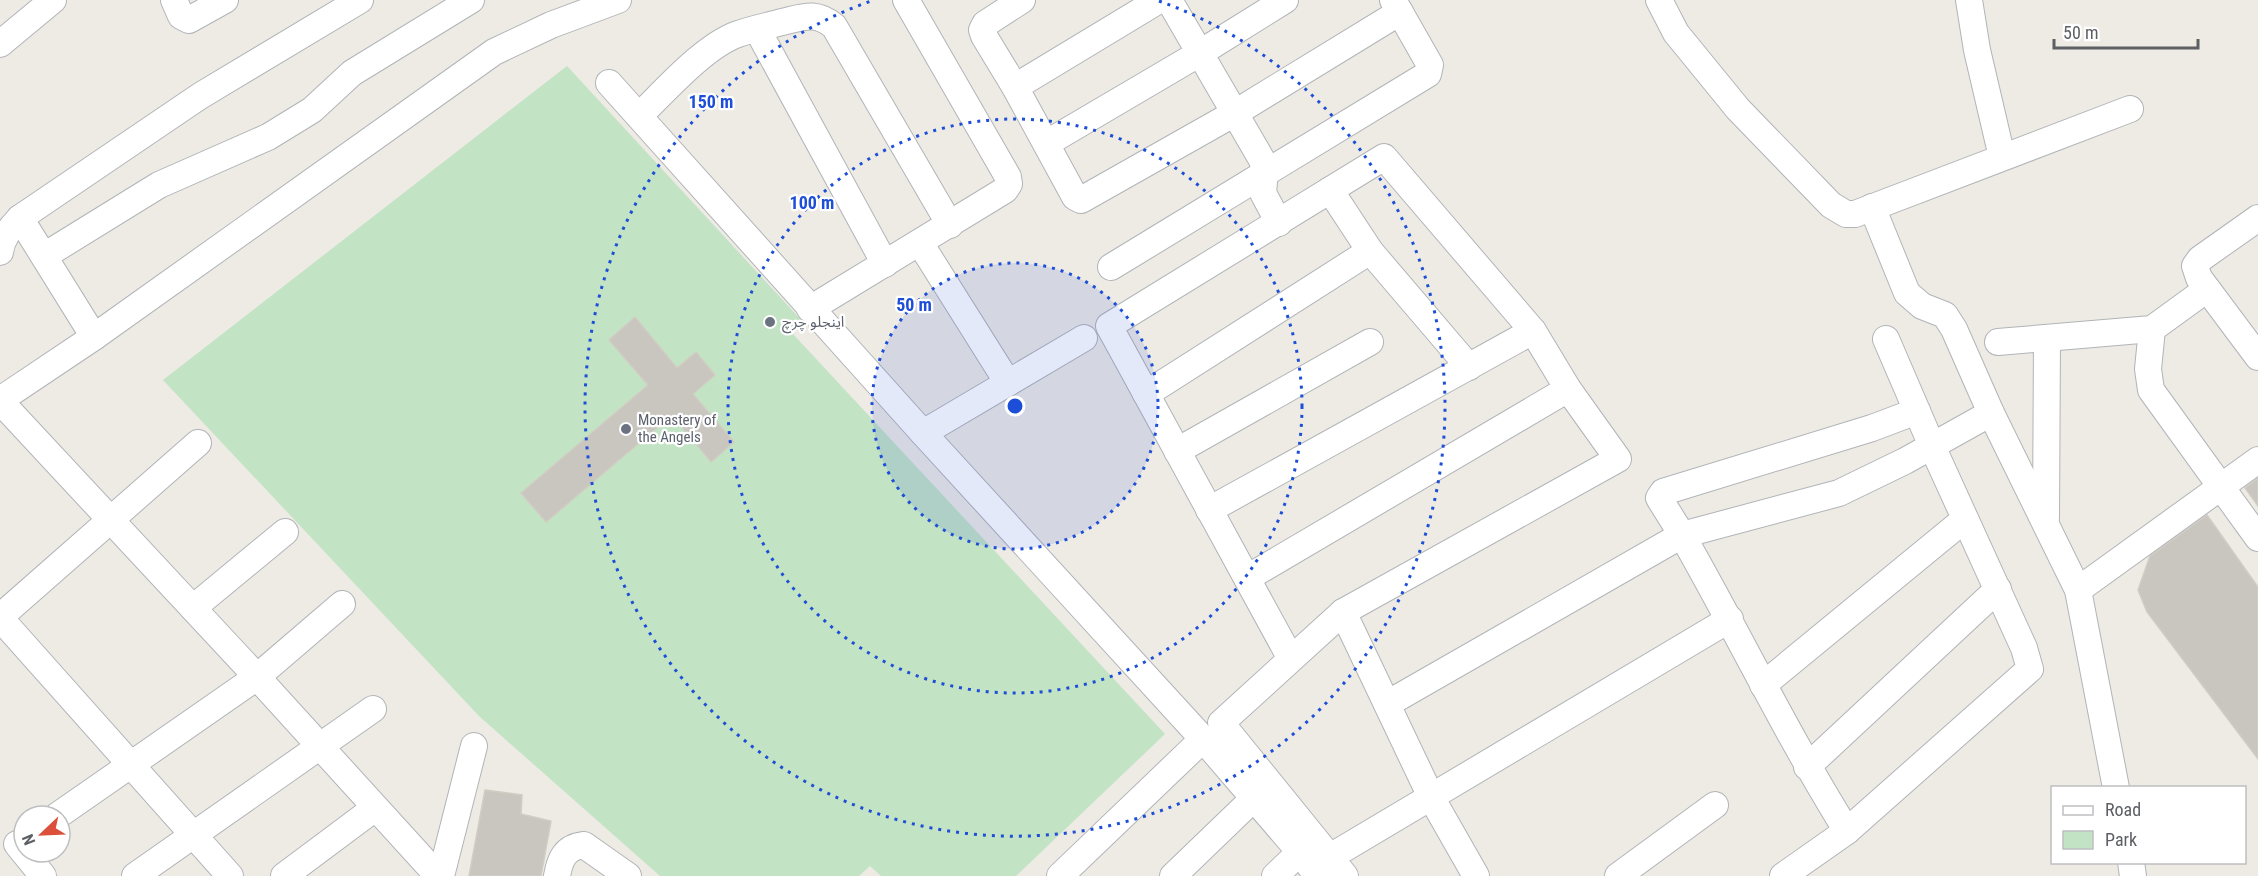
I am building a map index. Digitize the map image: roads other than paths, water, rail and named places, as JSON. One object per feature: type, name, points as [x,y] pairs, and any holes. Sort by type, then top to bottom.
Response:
[{"type":"street","points":[[0,44],[53,0]]},
{"type":"street","points":[[174,0],[181,16],[189,20],[225,0]]},
{"type":"street","points":[[94,337],[44,256],[7,230],[200,96],[360,0]]},
{"type":"street","points":[[44,256],[159,185],[268,137],[312,110],[352,73],[471,0]]},
{"type":"street","points":[[440,876],[0,400],[94,337],[494,52],[551,25],[618,0]]},
{"type":"street","points":[[810,309],[950,225],[1005,190],[1009,184],[1008,177],[906,0]]},
{"type":"street","points":[[1022,0],[985,24],[982,30],[1047,143],[1075,197],[1081,200],[1234,113],[1396,6],[1430,65],[1428,74],[1110,267]]},
{"type":"street","points":[[1015,87],[1159,0]]},
{"type":"street","points":[[1169,0],[1262,160],[1263,193],[1279,223]]},
{"type":"street","points":[[1047,143],[1285,0]]},
{"type":"street","points":[[1659,0],[1676,33],[1738,109],[1831,205],[1846,214],[1855,214],[2130,109]]},
{"type":"street","points":[[1969,0],[1977,50],[2002,158]]},
{"type":"street","points":[[639,116],[694,63],[723,41],[738,34],[810,15],[824,19],[834,26],[950,225]]},
{"type":"street","points":[[757,29],[885,264]]},
{"type":"street","points":[[609,83],[810,309],[1203,739],[1300,852],[1331,870]]},
{"type":"street","points":[[1292,660],[1108,326],[1384,157],[1533,332],[1568,389],[1618,459],[1344,612],[1292,660],[1221,723],[1331,870]]},
{"type":"street","points":[[1330,190],[1370,250],[1468,367]]},
{"type":"street","points":[[1872,207],[1907,293],[1922,306],[1945,315],[1949,320],[1991,413],[2078,590],[2116,786]]},
{"type":"street","points":[[2255,346],[2207,289],[2196,272],[2197,262],[2258,218]]},
{"type":"street","points":[[920,243],[1008,383]]},
{"type":"street","points":[[1146,394],[1370,250]]},
{"type":"street","points":[[1998,342],[2152,329],[2207,289]]},
{"type":"street","points":[[2152,329],[2148,369],[2151,390],[2258,537]]},
{"type":"street","points":[[1209,510],[1533,332]]},
{"type":"street","points":[[923,433],[1084,338]]},
{"type":"street","points":[[2046,524],[2047,338]]},
{"type":"street","points":[[1783,876],[1846,831],[2030,669],[2024,648],[1886,339]]},
{"type":"street","points":[[1177,451],[1370,342]]},
{"type":"street","points":[[1247,578],[1568,389]]},
{"type":"street","points":[[1846,831],[1807,766],[1731,620],[1659,498],[1663,492],[1872,428],[1917,411]]},
{"type":"street","points":[[1387,704],[1682,535],[1839,493],[1869,480],[1991,413]]},
{"type":"street","points":[[198,443],[0,618],[230,876]]},
{"type":"street","points":[[2078,590],[2258,460]]},
{"type":"street","points":[[1763,685],[1965,519]]},
{"type":"street","points":[[193,608],[285,532]]},
{"type":"street","points":[[1807,766],[1998,589]]},
{"type":"street","points":[[72,805],[257,677],[342,604]]},
{"type":"street","points":[[1344,612],[1431,797],[1476,876]]},
{"type":"street","points":[[1331,870],[1431,797],[1731,620]]},
{"type":"street","points":[[135,876],[373,709]]},
{"type":"street","points":[[1060,876],[1203,739]]},
{"type":"street","points":[[440,876],[474,746]]},
{"type":"street","points":[[1173,876],[1253,799]]},
{"type":"street","points":[[1618,876],[1715,805]]},
{"type":"street","points":[[284,876],[375,808]]},
{"type":"street","points":[[557,876],[560,861],[566,852],[574,846],[584,845],[628,876]]},
{"type":"street","points":[[1275,876],[1300,852]]},
{"type":"street","points":[[32,864],[44,876]]},
{"type":"place","name":"اینجلو چرچ","points":[[770,322]]},
{"type":"place","name":"Monastery of the Angels","points":[[626,429]]}]
